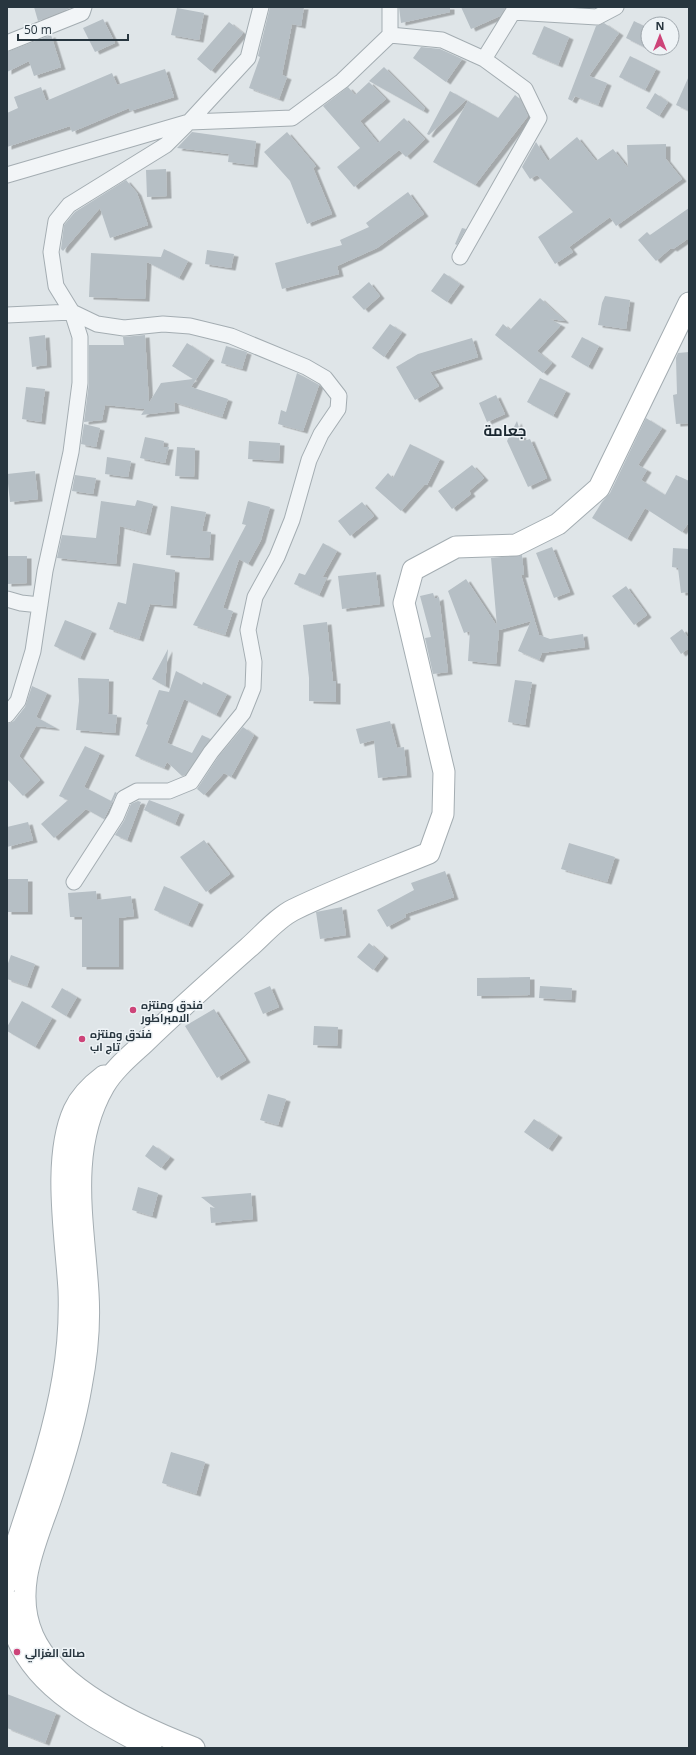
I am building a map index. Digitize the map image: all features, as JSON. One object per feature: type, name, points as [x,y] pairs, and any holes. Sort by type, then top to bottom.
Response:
[{"type":"main road","points":[[194,1748],[137,1724],[94,1699],[53,1665],[40,1649],[33,1637],[26,1613],[24,1601],[28,1565],[54,1461],[69,1335],[69,1290],[62,1183],[70,1119],[80,1099],[95,1083],[114,1072],[180,1007],[290,912],[429,853],[443,814],[444,772],[404,603],[413,570],[456,547],[516,545],[558,524],[599,488],[689,303]]},
{"type":"main road","points":[[7,1583],[8,1570],[54,1461]]},
{"type":"main road","points":[[7,1598],[8,1611],[14,1631],[33,1664],[56,1690],[84,1711],[151,1748]]},
{"type":"street","points":[[7,43],[82,13],[84,7]]},
{"type":"street","points":[[7,715],[18,701],[33,651],[45,571],[71,452],[80,383],[80,337],[72,312],[56,286],[51,252],[56,221],[69,205],[166,145],[189,122],[248,58],[261,7]]},
{"type":"street","points":[[7,174],[189,122],[292,118],[342,81],[390,35],[390,7]]},
{"type":"street","points":[[484,59],[512,10],[597,17],[616,7]]},
{"type":"street","points":[[390,35],[442,40],[484,59],[525,89],[539,118],[460,257]]},
{"type":"street","points":[[7,316],[72,312],[97,324],[124,328],[163,324],[190,326],[231,336],[306,367],[325,378],[339,396],[338,410],[321,434],[309,460],[292,520],[277,557],[255,597],[248,630],[254,662],[253,688],[243,713],[211,752],[191,782],[169,791],[137,791],[124,798],[116,817],[74,882]]},
{"type":"street","points":[[7,599],[20,604],[40,605]]},
{"type":"building","points":[[34,7],[73,7],[38,21]]},
{"type":"building","points":[[270,7],[304,7],[301,26],[292,24],[282,75],[287,77],[279,99],[249,88],[260,57],[258,56]]},
{"type":"building","points":[[399,7],[450,7],[450,12],[401,23]]},
{"type":"building","points":[[461,7],[506,7],[500,16],[471,29]]},
{"type":"building","points":[[177,8],[204,13],[199,40],[171,35]]},
{"type":"building","points":[[103,19],[115,43],[95,52],[83,28]]},
{"type":"building","points":[[634,21],[640,24],[640,45],[626,38]]},
{"type":"building","points":[[229,22],[243,33],[211,71],[197,59]]},
{"type":"building","points":[[604,23],[619,33],[589,76],[607,83],[598,105],[575,96],[572,101],[568,99],[596,26]]},
{"type":"building","points":[[544,26],[569,37],[558,65],[532,54]]},
{"type":"building","points":[[51,35],[61,67],[34,76],[29,61],[7,72],[7,52]]},
{"type":"building","points":[[421,47],[440,49],[462,59],[446,82],[413,58]]},
{"type":"building","points":[[630,56],[656,69],[645,90],[619,77]]},
{"type":"building","points":[[384,67],[425,108],[423,111],[369,81]]},
{"type":"building","points":[[165,69],[174,97],[130,111],[129,108],[72,132],[70,126],[7,147],[7,113],[18,108],[14,97],[41,87],[46,101],[112,73],[117,85]]},
{"type":"building","points":[[689,76],[689,111],[676,105]]},
{"type":"building","points":[[369,82],[386,99],[360,121],[378,143],[404,118],[425,139],[406,157],[399,150],[354,187],[337,167],[360,148],[323,106],[348,87],[355,95]]},
{"type":"building","points":[[450,91],[466,100],[429,135],[427,134]]},
{"type":"building","points":[[655,93],[668,102],[659,116],[646,108]]},
{"type":"building","points":[[515,95],[520,99],[528,116],[475,185],[433,162],[468,101],[498,118]]},
{"type":"building","points":[[192,132],[256,141],[253,165],[228,162],[229,154],[177,148]]},
{"type":"building","points":[[287,132],[316,166],[313,168],[332,214],[307,224],[290,181],[264,152]]},
{"type":"building","points":[[577,137],[596,161],[613,149],[628,168],[627,145],[666,144],[666,159],[682,179],[616,226],[610,217],[569,247],[573,252],[555,264],[538,237],[573,212],[537,175],[530,179],[522,167],[536,142],[548,161]]},
{"type":"building","points":[[166,169],[167,196],[147,197],[146,170]]},
{"type":"building","points":[[126,180],[137,193],[148,225],[110,238],[100,208],[63,251],[61,249],[64,225],[75,212]]},
{"type":"building","points":[[408,192],[424,214],[377,248],[337,266],[339,274],[282,289],[275,263],[342,245],[340,240],[369,227],[366,223]]},
{"type":"building","points":[[689,208],[689,238],[673,249],[671,248],[656,261],[638,240],[647,232],[650,235]]},
{"type":"building","points":[[462,228],[466,229],[457,245],[455,244]]},
{"type":"building","points":[[164,249],[188,261],[179,278],[147,262],[145,299],[89,297],[91,253],[161,257]]},
{"type":"building","points":[[207,250],[234,254],[231,268],[205,264]]},
{"type":"building","points":[[444,273],[460,284],[447,302],[431,291]]},
{"type":"building","points":[[369,282],[380,296],[364,310],[352,297]]},
{"type":"building","points":[[605,296],[630,300],[626,329],[598,325],[602,303]]},
{"type":"building","points":[[540,298],[565,321],[550,319],[561,325],[537,351],[552,363],[543,373],[495,335],[503,324],[510,330]]},
{"type":"building","points":[[390,324],[402,332],[384,357],[372,348]]},
{"type":"building","points":[[45,335],[47,365],[32,367],[29,337]]},
{"type":"building","points":[[145,335],[149,403],[161,383],[193,379],[172,366],[187,343],[210,358],[191,387],[228,399],[222,417],[174,402],[175,411],[141,415],[145,409],[105,405],[102,420],[84,422],[89,383],[89,345],[124,345],[123,337]]},
{"type":"building","points":[[582,337],[599,346],[588,367],[571,357]]},
{"type":"building","points":[[472,338],[478,357],[430,372],[439,386],[415,400],[396,367],[418,354]]},
{"type":"building","points":[[226,346],[247,352],[242,369],[221,363]]},
{"type":"building","points":[[689,352],[689,423],[676,424],[673,395],[677,394],[676,358],[678,353]]},
{"type":"building","points":[[297,373],[319,385],[303,431],[278,424],[281,410],[286,412]]},
{"type":"building","points":[[540,378],[566,391],[553,416],[527,402]]},
{"type":"building","points":[[26,387],[45,389],[41,422],[22,419]]},
{"type":"building","points":[[496,395],[505,414],[487,422],[479,403]]},
{"type":"building","points":[[646,418],[662,428],[638,465],[647,470],[641,480],[665,495],[676,475],[689,481],[689,522],[682,532],[645,508],[627,539],[592,518],[602,502],[610,493]]},
{"type":"building","points":[[517,421],[523,441],[530,439],[547,478],[528,487],[507,441]]},
{"type":"building","points":[[84,424],[100,428],[96,447],[81,444]]},
{"type":"building","points":[[145,437],[164,441],[163,447],[169,447],[165,463],[140,458]]},
{"type":"building","points":[[249,441],[280,443],[279,461],[248,459]]},
{"type":"building","points":[[410,444],[440,459],[427,485],[425,484],[401,511],[375,488],[388,473],[393,478]]},
{"type":"building","points":[[177,447],[195,448],[194,477],[175,476]]},
{"type":"building","points":[[107,457],[131,461],[128,477],[105,474]]},
{"type":"building","points":[[472,465],[484,478],[469,491],[471,494],[452,509],[438,491]]},
{"type":"building","points":[[35,471],[38,499],[10,502],[7,474]]},
{"type":"building","points":[[75,475],[96,478],[93,494],[72,491]]},
{"type":"building","points":[[137,500],[153,504],[146,533],[120,526],[116,564],[57,558],[62,535],[96,538],[101,501],[135,506]]},
{"type":"building","points":[[248,501],[270,507],[261,540],[248,564],[239,559],[223,608],[233,611],[225,635],[193,625],[246,525],[242,524]]},
{"type":"building","points":[[362,502],[374,516],[350,536],[338,521]]},
{"type":"building","points":[[171,506],[206,512],[202,531],[211,532],[209,558],[166,555]]},
{"type":"building","points":[[323,543],[337,551],[322,578],[327,577],[319,595],[294,584],[299,573],[305,575]]},
{"type":"building","points":[[552,547],[570,592],[554,598],[536,553]]},
{"type":"building","points":[[673,548],[689,549],[689,592],[681,593],[678,568],[672,567]]},
{"type":"building","points":[[522,555],[524,575],[521,575],[539,635],[550,639],[583,634],[585,647],[542,653],[539,660],[518,651],[531,621],[499,630],[496,664],[468,661],[470,631],[464,633],[448,591],[466,579],[497,626],[491,558]]},
{"type":"building","points":[[7,556],[27,556],[27,583],[7,584]]},
{"type":"building","points":[[133,563],[175,570],[172,606],[150,604],[139,639],[109,629],[118,602],[126,604]]},
{"type":"building","points":[[376,572],[380,604],[342,609],[338,576]]},
{"type":"building","points":[[626,586],[647,615],[634,625],[612,596]]},
{"type":"building","points":[[433,593],[435,599],[439,597],[448,672],[433,674],[425,638],[431,637],[420,596]]},
{"type":"building","points":[[65,620],[92,631],[80,658],[54,646]]},
{"type":"building","points":[[327,622],[333,681],[336,681],[336,702],[309,701],[309,678],[303,625]]},
{"type":"building","points":[[682,629],[689,639],[689,648],[681,654],[670,638]]},
{"type":"building","points":[[168,649],[165,686],[152,679]]},
{"type":"building","points":[[176,671],[202,685],[203,682],[227,694],[216,715],[184,699],[167,743],[192,753],[202,735],[210,739],[185,775],[182,776],[167,762],[164,768],[135,756],[148,725],[146,724],[159,690],[169,692]]},
{"type":"building","points":[[78,678],[109,679],[108,714],[117,715],[115,733],[76,730],[79,701]]},
{"type":"building","points":[[515,680],[532,682],[525,725],[508,722]]},
{"type":"building","points":[[32,686],[47,693],[36,717],[56,728],[36,726],[19,756],[40,780],[23,796],[7,779],[7,724],[14,721],[25,707]]},
{"type":"building","points":[[390,721],[397,748],[404,747],[407,775],[378,778],[374,740],[360,744],[356,729]]},
{"type":"building","points":[[243,727],[254,735],[231,777],[224,773],[204,795],[197,789],[218,757]]},
{"type":"building","points":[[85,746],[100,753],[84,787],[111,801],[115,792],[117,793],[104,819],[86,809],[54,838],[41,824],[68,800],[59,796]]},
{"type":"building","points":[[149,800],[180,812],[175,824],[144,810]]},
{"type":"building","points":[[138,801],[141,802],[127,840],[115,835],[124,821],[131,804]]},
{"type":"building","points":[[28,822],[33,840],[7,847],[7,827]]},
{"type":"building","points":[[204,840],[230,874],[206,892],[180,857]]},
{"type":"building","points":[[569,843],[615,857],[607,882],[561,869]]},
{"type":"building","points":[[445,871],[454,897],[405,914],[406,917],[387,927],[377,910],[414,890],[411,883]]},
{"type":"building","points":[[7,879],[28,879],[28,912],[7,912]]},
{"type":"building","points":[[164,886],[199,902],[188,925],[154,910]]},
{"type":"building","points":[[96,891],[97,900],[131,896],[134,916],[119,918],[119,967],[82,967],[82,917],[70,917],[68,893]]},
{"type":"building","points":[[342,907],[346,935],[320,939],[316,912]]},
{"type":"building","points":[[369,943],[384,956],[373,970],[357,957]]},
{"type":"building","points":[[11,955],[35,964],[27,986],[7,979],[7,966]]},
{"type":"building","points":[[530,977],[530,995],[477,996],[477,978]]},
{"type":"building","points":[[270,986],[279,1007],[263,1014],[254,993]]},
{"type":"building","points":[[540,986],[572,988],[571,1000],[539,998]]},
{"type":"building","points":[[62,988],[77,997],[66,1016],[51,1007]]},
{"type":"building","points":[[22,1001],[52,1018],[35,1047],[7,1031],[7,1027]]},
{"type":"building","points":[[214,1009],[246,1060],[217,1078],[185,1026]]},
{"type":"building","points":[[314,1026],[338,1027],[337,1046],[313,1045]]},
{"type":"building","points":[[268,1094],[286,1099],[278,1125],[260,1120]]},
{"type":"building","points":[[534,1119],[558,1135],[548,1149],[524,1132]]},
{"type":"building","points":[[153,1145],[170,1157],[161,1168],[145,1156]]},
{"type":"building","points":[[138,1187],[158,1193],[152,1216],[132,1210]]},
{"type":"building","points":[[251,1193],[253,1219],[211,1223],[210,1207],[215,1208],[201,1197]]},
{"type":"building","points":[[171,1452],[205,1462],[196,1494],[162,1483]]},
{"type":"building","points":[[7,1694],[56,1713],[45,1743],[7,1728]]},
{"type":"place","name":"فندق ومنتزه الامبراطور","points":[[133,1010]]},
{"type":"place","name":"فندق ومنتزه تاج اب","points":[[82,1039]]},
{"type":"place","name":"صالة الغزالي","points":[[17,1652]]},
{"type":"district","name":"جعامة","points":[[505,430]]}]
